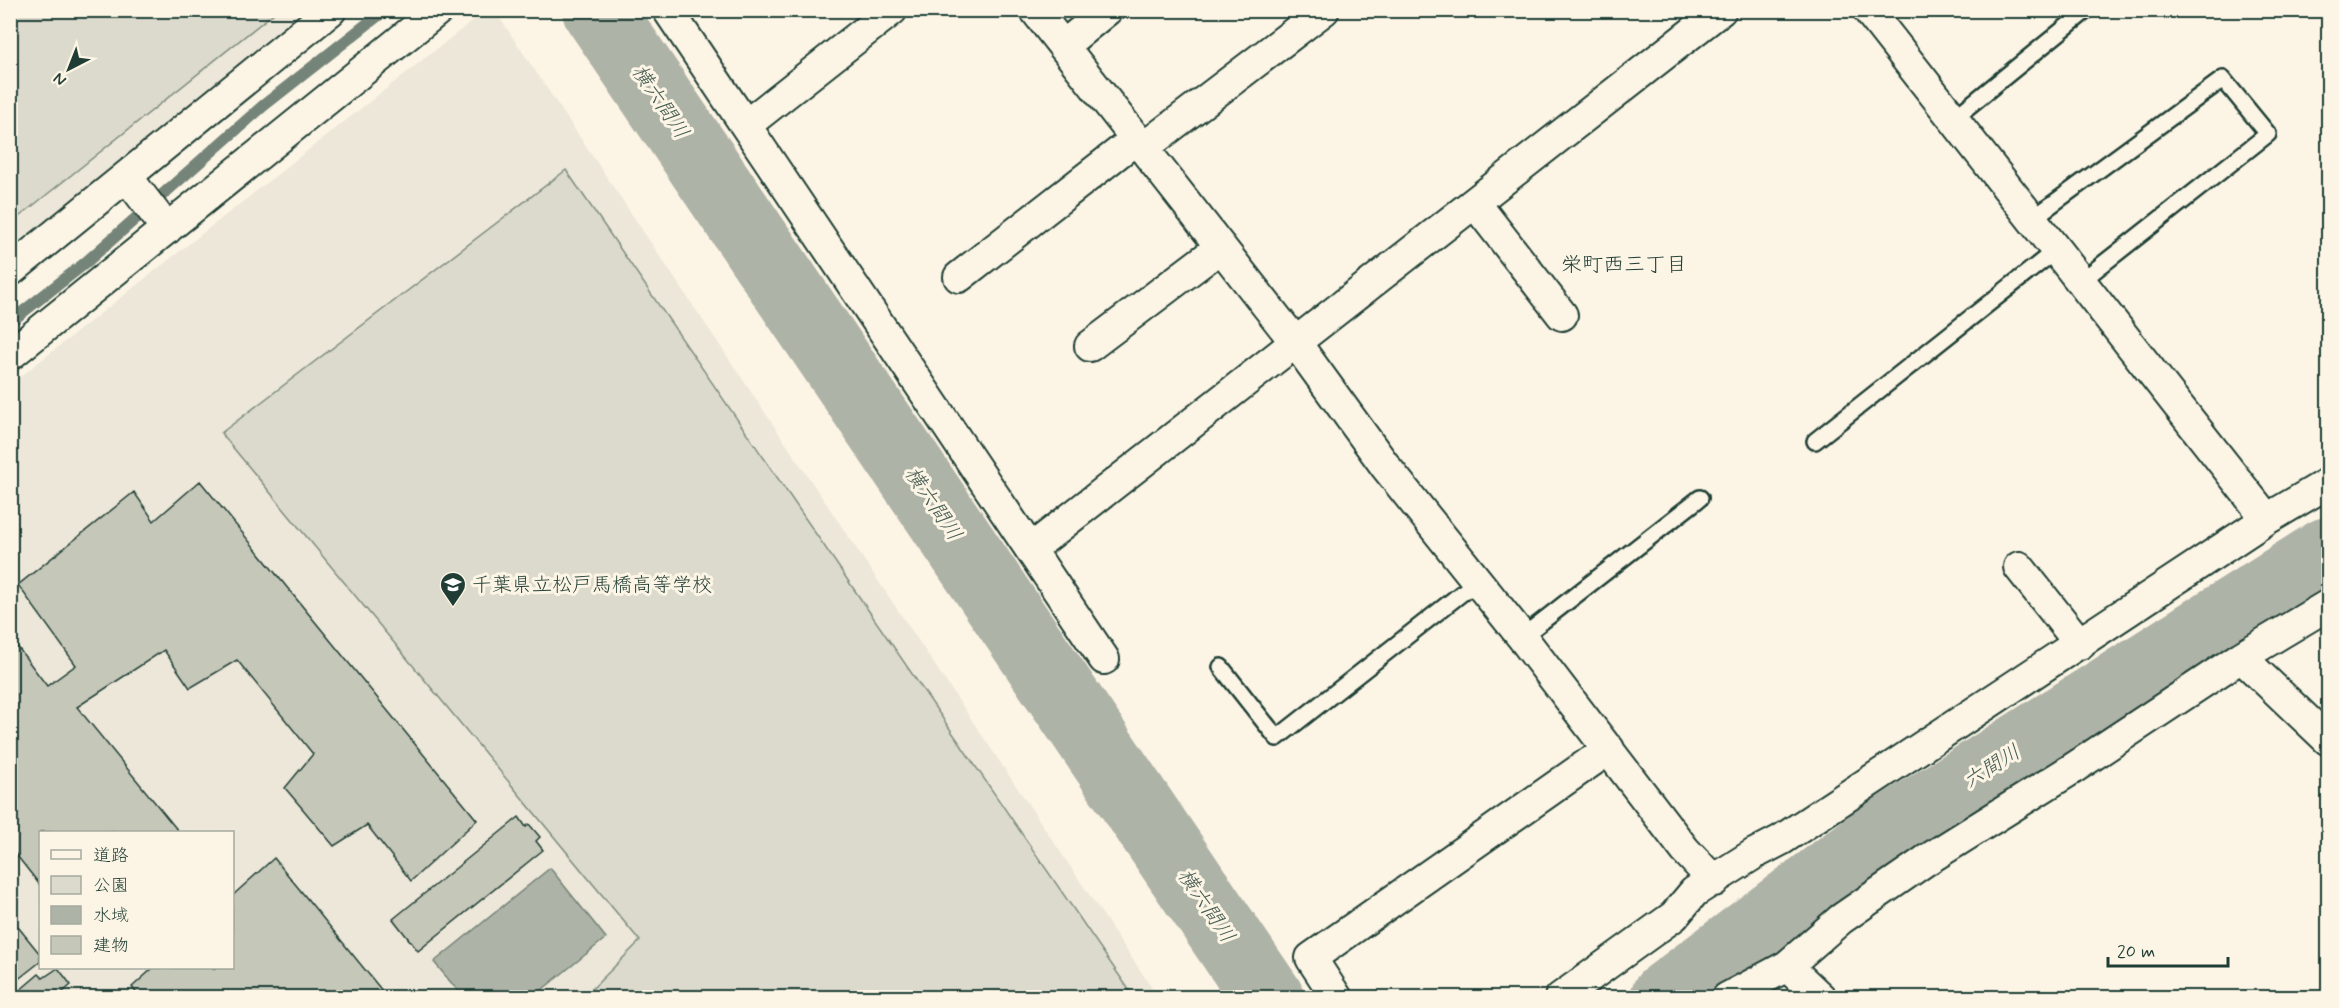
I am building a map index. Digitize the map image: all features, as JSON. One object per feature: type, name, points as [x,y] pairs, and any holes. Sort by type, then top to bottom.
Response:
[{"type":"street","points":[[10,271],[331,10]]},
{"type":"street","points":[[10,355],[438,10]]},
{"type":"street","points":[[668,10],[1104,659]]},
{"type":"street","points":[[746,125],[892,10]]},
{"type":"street","points":[[1035,10],[1296,343],[1386,467],[1522,637],[1685,850],[1714,880]]},
{"type":"street","points":[[1063,46],[1107,10]]},
{"type":"street","points":[[959,277],[1324,10]]},
{"type":"street","points":[[1031,549],[1721,10]]},
{"type":"street","points":[[1868,10],[2267,519]]},
{"type":"street","points":[[127,177],[167,229]]},
{"type":"street","points":[[1475,203],[1562,315]]},
{"type":"street","points":[[1090,346],[1221,247]]},
{"type":"street","points":[[1560,998],[1674,916],[1694,892],[1754,854],[1781,840],[2267,519],[2328,483]]},
{"type":"street","points":[[2019,567],[2080,644]]},
{"type":"street","points":[[1727,998],[1787,966],[1841,919],[1925,861],[2072,769],[2241,657],[2328,605]]},
{"type":"street","points":[[2241,657],[2328,740]]},
{"type":"street","points":[[1337,998],[1311,958],[1609,749]]},
{"type":"street","points":[[1787,966],[1821,998]]},
{"type":"lane","points":[[1953,119],[2087,10]]},
{"type":"lane","points":[[2032,219],[2223,80],[2268,134],[2080,282]]},
{"type":"lane","points":[[1815,441],[2056,250]]},
{"type":"lane","points":[[1522,637],[1700,498]]},
{"type":"lane","points":[[1221,667],[1277,738],[1476,582]]},
{"type":"shaded area","name":"千葉県立松戸馬橋高等学校","points":[[492,10],[495,11],[1158,997],[11,998],[11,384],[476,18]]},
{"type":"shaded area","points":[[11,11],[299,11],[301,20],[11,250]]},
{"type":"green space","points":[[11,11],[272,11],[274,13],[15,220],[11,214]]},
{"type":"green space","points":[[566,170],[1134,997],[584,997],[640,941],[221,433]]},
{"type":"water","points":[[550,868],[606,938],[533,997],[463,997],[434,962]]},
{"type":"building","points":[[200,481],[477,820],[411,881],[367,825],[334,846],[285,788],[313,754],[237,660],[190,688],[164,650],[77,707],[178,831],[39,831],[39,884],[10,847],[10,637],[47,686],[76,665],[18,585],[134,492],[154,521]]},
{"type":"building","points":[[519,817],[526,827],[529,824],[540,837],[536,841],[543,850],[418,951],[393,919]]},
{"type":"building","points":[[274,858],[388,998],[140,998],[132,987],[152,969],[234,969],[234,894]]},
{"type":"building","points":[[10,917],[39,953],[39,963],[12,984],[10,982]]},
{"type":"building","points":[[59,969],[71,985],[56,998],[25,998],[19,991],[39,974],[43,978]]},
{"type":"waterway","points":[[10,322],[84,264],[263,106],[385,10]]},
{"type":"waterway","name":"横六間川","points":[[598,10],[1268,998]]},
{"type":"waterway","name":"六間川","points":[[1666,998],[1875,841],[2328,553]]},
{"type":"place","name":"千葉県立松戸馬橋高等学校","points":[[453,608]]},
{"type":"district","name":"栄町西三丁目","points":[[1624,265]]}]
